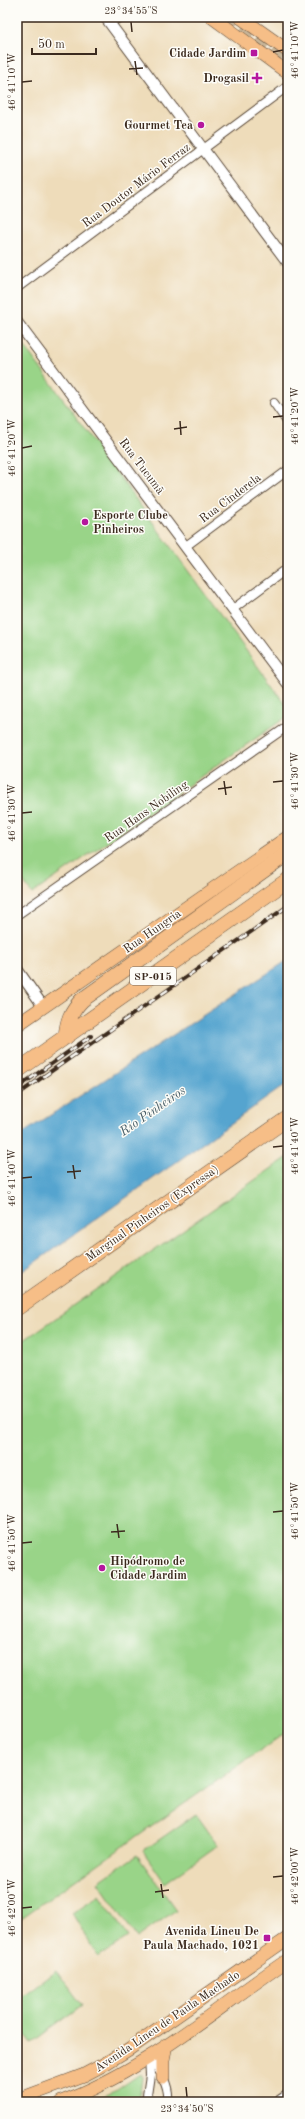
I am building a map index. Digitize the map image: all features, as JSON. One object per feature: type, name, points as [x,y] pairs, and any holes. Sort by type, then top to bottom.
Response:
[{"type":"highway","points":[[212,17],[288,73]]},
{"type":"highway","points":[[240,17],[288,51]]},
{"type":"highway","name":"Rua Hungria","points":[[17,1025],[288,837]]},
{"type":"highway","points":[[66,1037],[72,1012],[82,1000],[288,853]]},
{"type":"highway","name":"SP-015","points":[[17,1071],[288,880]]},
{"type":"highway","name":"Marginal Pinheiros (Expressa)","points":[[17,1308],[288,1118]]},
{"type":"highway","name":"Avenida Lineu de Paula Machado","points":[[17,2100],[84,2075],[129,2049],[288,1938]]},
{"type":"highway","name":"Avenida Lineu de Paula Machado","points":[[62,2102],[105,2083],[149,2057],[288,1960]]},
{"type":"highway","points":[[163,2077],[163,2060],[166,2045]]},
{"type":"highway","points":[[129,2049],[142,2052],[149,2057]]},
{"type":"highway","points":[[62,2102],[68,2090],[84,2075]]},
{"type":"street","points":[[122,17],[107,19],[288,263]]},
{"type":"street","name":"Rua Doutor Mário Ferraz","points":[[17,288],[288,86]]},
{"type":"street","name":"Rua Tucumã","points":[[17,322],[288,684]]},
{"type":"street","points":[[274,403],[287,418]]},
{"type":"street","name":"Rua Cinderela","points":[[186,546],[288,470]]},
{"type":"street","points":[[233,609],[288,568]]},
{"type":"street","name":"Rua Hans Nobiling","points":[[17,915],[288,726]]},
{"type":"street","points":[[17,969],[43,1006]]},
{"type":"street","points":[[149,2057],[163,2077],[167,2086],[168,2102]]},
{"type":"street","points":[[146,2102],[150,2075],[149,2057]]},
{"type":"street","points":[[276,2102],[288,2094]]},
{"type":"green space","name":"Esporte Clube Pinheiros","points":[[17,336],[288,708],[288,714],[285,718],[32,894],[17,873]]},
{"type":"green space","points":[[288,1157],[288,1731],[17,1921],[17,1345]]},
{"type":"green space","points":[[196,1814],[218,1845],[165,1883],[143,1851]]},
{"type":"green space","points":[[137,1855],[176,1910],[137,1938],[98,1882]]},
{"type":"green space","points":[[99,1895],[128,1937],[98,1957],[72,1913]]},
{"type":"green space","points":[[56,1970],[82,2005],[31,2043],[17,2024],[17,1999]]},
{"type":"green space","points":[[140,2074],[142,2078],[139,2102],[89,2102],[117,2090]]},
{"type":"water","name":"Rio Pinheiros","points":[[288,960],[288,1083],[17,1275],[17,1137]]},
{"type":"tunnel","points":[[226,17],[288,63]]},
{"type":"railway","points":[[17,1095],[288,906]]},
{"type":"railway","points":[[17,1088],[91,1036]]},
{"type":"place","name":"Cidade Jardim","points":[[254,53]]},
{"type":"place","name":"Drogasil","points":[[257,78]]},
{"type":"place","name":"Gourmet Tea","points":[[201,125]]},
{"type":"place","name":"Esporte Clube Pinheiros","points":[[85,522]]},
{"type":"place","name":"Hipódromo de Cidade Jardim","points":[[102,1568]]},
{"type":"place","name":"Avenida Lineu De Paula Machado, 1021","points":[[267,1938]]}]
